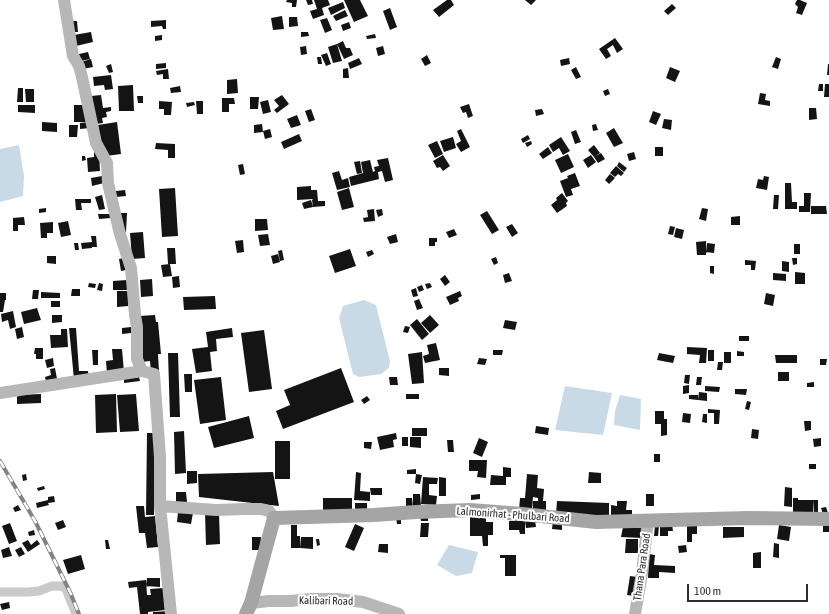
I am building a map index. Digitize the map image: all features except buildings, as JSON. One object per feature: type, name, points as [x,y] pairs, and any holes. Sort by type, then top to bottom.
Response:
[{"type":"main road","name":"Lalmonirhat - Phulbari Road","points":[[274,518],[470,510],[596,522],[748,518],[829,519]]},
{"type":"main road","points":[[248,609],[274,518]]},
{"type":"street","points":[[64,0],[73,56],[82,77],[96,143],[106,163],[108,183],[114,209],[131,268],[134,315],[137,327],[137,359],[142,371]]},
{"type":"street","points":[[0,393],[142,371],[154,374],[160,457],[160,506],[171,614]]},
{"type":"street","points":[[160,506],[216,510],[262,509],[269,511],[274,518]]},
{"type":"street","name":"Thana Para Road","points":[[634,614],[642,573],[648,520]]},
{"type":"street","points":[[0,592],[28,592],[52,586],[61,586],[66,589],[76,614]]},
{"type":"street","name":"Kalibari Road","points":[[248,609],[269,601],[290,601],[311,598],[363,602],[399,614]]},
{"type":"water","points":[[19,145],[24,176],[23,196],[0,202],[0,149]]},
{"type":"water","points":[[364,300],[376,305],[390,361],[389,368],[381,374],[359,377],[353,374],[339,318],[343,306]]},
{"type":"water","points":[[565,386],[612,393],[603,435],[555,430]]},
{"type":"water","points":[[620,395],[641,399],[640,430],[614,425],[615,411]]},
{"type":"water","points":[[449,545],[478,552],[472,573],[456,576],[437,565]]},
{"type":"railway","points":[[0,461],[35,521],[70,592],[79,614]]}]
